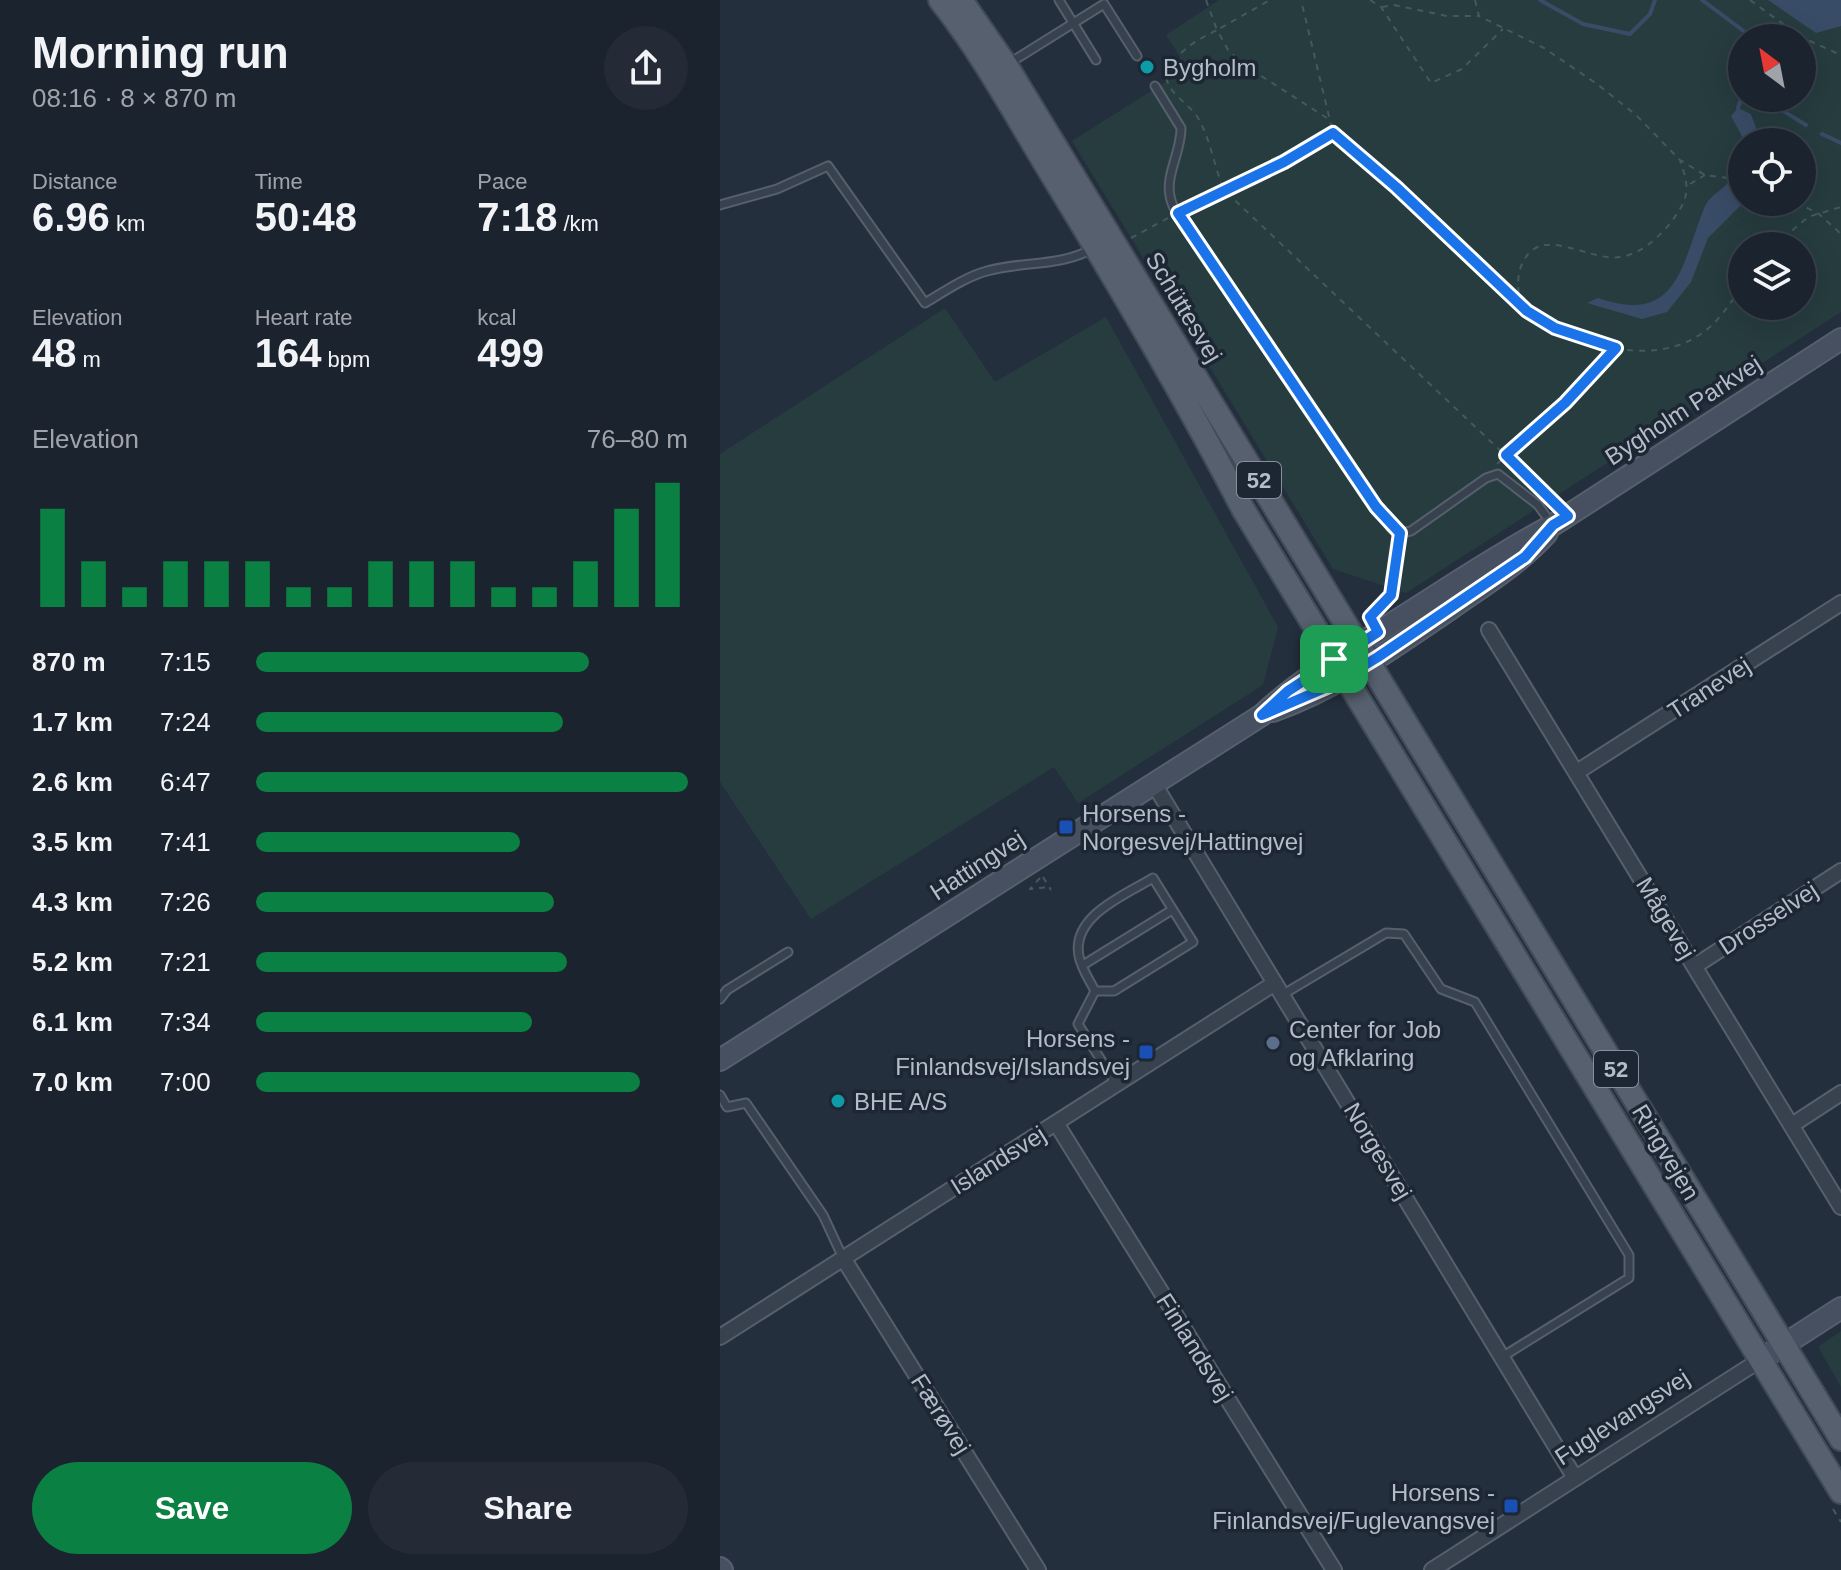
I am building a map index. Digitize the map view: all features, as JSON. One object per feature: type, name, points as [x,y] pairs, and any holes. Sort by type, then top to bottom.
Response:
[{"type":"main road","name":"Schüttesvej","points":[[940,0],[1106,247],[1364,653]]},
{"type":"main road","name":"Schüttesvej","points":[[961,0],[1006,65],[1106,247],[1243,509],[1340,668]]},
{"type":"main road","name":"Ringvejen","points":[[1364,653],[1841,1439]]},
{"type":"main road","name":"Ringvejen","points":[[1340,668],[1841,1492]]},
{"type":"street","name":"Bygholm Parkvej","points":[[1364,653],[1378,632],[1517,544],[1560,521],[1841,339]]},
{"type":"street","name":"Bygholm Parkvej","points":[[1340,668],[1525,557],[1560,521]]},
{"type":"street","name":"Tranevej","points":[[1577,772],[1841,603]]},
{"type":"street","name":"Mågevej","points":[[1489,630],[1841,1207]]},
{"type":"street","name":"Hattingvej","points":[[720,1060],[1340,668]]},
{"type":"street","name":"Norgesvej","points":[[1154,784],[1575,1478]]},
{"type":"street","name":"Drosselvej","points":[[1695,966],[1841,871]]},
{"type":"street","name":"Islandsvej","points":[[720,1337],[1117,1085],[1279,989]]},
{"type":"street","points":[[1792,1125],[1841,1093]]},
{"type":"street","name":"Finlandsvej","points":[[1056,1123],[1334,1570]]},
{"type":"street","name":"Færøvej","points":[[843,1258],[1038,1570]]},
{"type":"street","name":"Fuglevangsvej","points":[[1432,1570],[1841,1308]]},
{"type":"lane","points":[[1059,0],[1096,60]]},
{"type":"lane","points":[[1006,65],[1104,4],[1137,56]]},
{"type":"lane","points":[[1155,86],[1181,128],[1168,183],[1168,196],[1376,507],[1400,533],[1411,531],[1486,478],[1498,474],[1560,521]]},
{"type":"lane","points":[[720,205],[808,178],[828,166],[925,303],[949,287],[989,270],[1077,257],[1106,247]]},
{"type":"lane","points":[[1153,878],[1193,942],[1114,991],[1095,991],[1079,956],[1081,934],[1092,916],[1153,878]]},
{"type":"lane","points":[[1083,965],[1172,910]]},
{"type":"lane","points":[[1279,989],[1386,933],[1404,934],[1441,989],[1475,1002],[1629,1255],[1629,1278],[1502,1357]]},
{"type":"lane","points":[[720,999],[727,990],[788,952]]},
{"type":"lane","points":[[1095,991],[1078,1024],[1117,1085]]},
{"type":"lane","points":[[720,1095],[727,1107],[746,1103],[823,1215],[843,1258]]},
{"type":"path","points":[[1206,0],[1228,50],[1244,65],[1327,118]]},
{"type":"path","points":[[1270,0],[1175,57],[1165,78],[1198,118],[1224,190],[1506,455],[1560,521]]},
{"type":"path","points":[[1301,0],[1314,42],[1327,118],[1333,133],[1396,187],[1522,306],[1555,328],[1616,348],[1655,350],[1694,339],[1714,324],[1728,306]]},
{"type":"path","points":[[1370,0],[1381,7],[1431,83],[1462,69],[1504,28]]},
{"type":"path","points":[[1394,5],[1400,0]]},
{"type":"path","points":[[1475,0],[1479,16]]},
{"type":"path","points":[[1750,0],[1801,37],[1841,55]]},
{"type":"path","points":[[1381,7],[1394,5],[1447,16],[1479,16],[1544,48],[1597,84],[1636,115],[1680,160],[1705,175]]},
{"type":"path","points":[[1106,247],[1284,162],[1333,133]]},
{"type":"path","points":[[1522,306],[1519,271],[1530,252],[1550,243],[1592,255],[1620,258],[1648,244],[1666,228],[1685,204],[1689,184],[1680,160]]},
{"type":"path","points":[[1689,184],[1705,175],[1728,176]]},
{"type":"path","points":[[1788,232],[1795,225],[1841,207]]},
{"type":"path","points":[[1816,212],[1841,234]]},
{"type":"path","points":[[1506,455],[1565,403],[1616,348]]},
{"type":"path","points":[[1378,632],[1370,617],[1391,595],[1400,533]]},
{"type":"path","points":[[1041,875],[1050,888],[1039,888],[1030,889],[1041,875]]},
{"type":"green space","points":[[1219,0],[1841,0],[1841,312],[1406,593],[1333,569],[1072,141],[1170,79],[1180,57],[1166,35]]},
{"type":"green space","points":[[945,308],[995,382],[1106,317],[1278,627],[1263,685],[1078,803],[1054,767],[811,919],[720,782],[720,454]]},
{"type":"green space","points":[[1841,1331],[1841,1387],[1818,1347]]},
{"type":"water","points":[[1768,0],[1841,0],[1841,26],[1816,33],[1816,24],[1803,24]]},
{"type":"water","points":[[1734,112],[1751,114],[1756,128],[1737,128],[1731,116]]},
{"type":"water","points":[[1728,182],[1730,216],[1708,238],[1691,282],[1667,312],[1642,319],[1587,303],[1598,298],[1625,304],[1646,304],[1661,296],[1682,268],[1712,197]]},
{"type":"waterway","points":[[1540,0],[1583,24],[1630,34],[1650,14],[1655,0]]},
{"type":"waterway","points":[[1702,0],[1734,24]]},
{"type":"waterway","points":[[1785,112],[1806,125]]},
{"type":"waterway","points":[[1822,134],[1841,143]]},
{"type":"place","name":"Bygholm","points":[[1147,67]]},
{"type":"place","name":"Horsens - Norgesvej/Hattingvej","points":[[1066,827]]},
{"type":"place","name":"Center for Job og Afklaring","points":[[1273,1043]]},
{"type":"place","name":"Horsens - Finlandsvej/Islandsvej","points":[[1146,1052]]},
{"type":"place","name":"BHE A/S","points":[[838,1101]]},
{"type":"place","name":"Horsens - Finlandsvej/Fuglevangsvej","points":[[1511,1506]]},
{"type":"route","points":[[1333,133],[1540,321],[1584,340],[1616,348],[1565,403],[1506,455],[1568,516],[1553,525],[1525,557],[1378,657],[1332,685],[1262,715],[1288,691],[1334,659],[1378,632],[1370,617],[1391,595],[1397,572],[1400,533],[1391,528],[1376,507],[1178,213],[1284,162],[1333,133]]}]
